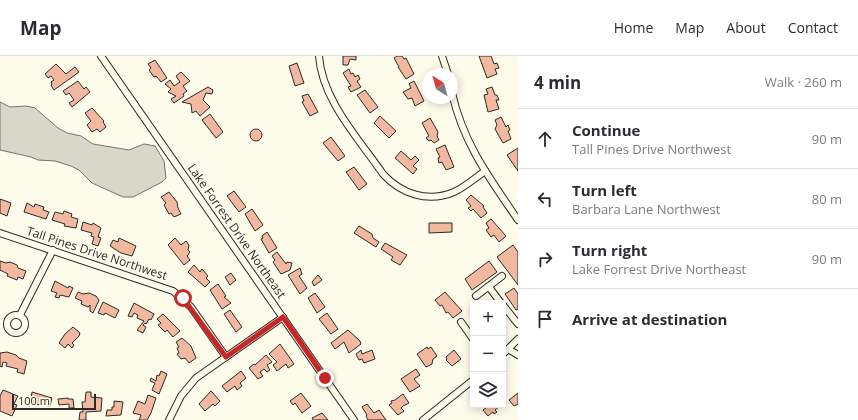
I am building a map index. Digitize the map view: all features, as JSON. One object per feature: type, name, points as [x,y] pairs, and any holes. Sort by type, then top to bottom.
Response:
[{"type":"street","name":"Lake Forrest Drive Northeast","points":[[101,56],[354,420]]},
{"type":"street","points":[[319,56],[323,80],[330,97],[383,174],[393,184],[414,195],[434,197],[444,195],[460,188],[485,171]]},
{"type":"street","points":[[442,56],[446,68]]},
{"type":"street","points":[[455,104],[462,129],[471,150],[518,220]]},
{"type":"street","name":"Tall Pines Drive Northwest","points":[[0,233],[173,291],[191,307],[226,357]]},
{"type":"street","points":[[20,315],[53,250]]},
{"type":"street","points":[[476,296],[502,276]]},
{"type":"street","points":[[489,287],[499,300]]},
{"type":"street","points":[[506,309],[518,324]]},
{"type":"street","points":[[169,420],[174,407],[188,386],[283,317]]},
{"type":"street","points":[[462,322],[471,336]]},
{"type":"street","points":[[518,339],[508,349],[518,355]]},
{"type":"street","points":[[423,420],[470,382]]},
{"type":"shaded area","points":[[0,102],[10,107],[26,106],[35,108],[58,128],[67,133],[81,136],[93,144],[129,150],[144,144],[155,146],[164,161],[166,178],[162,182],[133,197],[123,197],[92,183],[79,170],[71,166],[55,161],[38,160],[0,150]]},
{"type":"building","points":[[343,56],[356,56],[356,60],[350,59],[348,65],[343,65]]},
{"type":"building","points":[[397,56],[402,56],[404,59],[406,58],[414,74],[406,79],[394,58]]},
{"type":"building","points":[[479,56],[491,56],[494,64],[497,63],[499,68],[495,69],[497,74],[487,78]]},
{"type":"building","points":[[155,60],[167,78],[161,82],[156,76],[154,77],[149,70],[151,68],[148,64]]},
{"type":"building","points":[[297,63],[304,83],[295,86],[289,66]]},
{"type":"building","points":[[56,64],[66,74],[75,67],[79,72],[54,90],[51,82],[54,80],[51,76],[48,78],[45,74]]},
{"type":"building","points":[[349,69],[351,74],[353,73],[355,77],[358,75],[360,79],[357,81],[361,87],[351,92],[348,87],[351,86],[343,73]]},
{"type":"building","points":[[181,72],[190,81],[183,86],[187,91],[183,94],[184,96],[174,103],[171,99],[176,96],[168,92],[171,89],[165,84],[170,80],[174,86],[180,82],[176,76]]},
{"type":"building","points":[[78,81],[84,89],[86,87],[90,92],[72,107],[69,103],[74,100],[69,93],[66,95],[63,91]]},
{"type":"building","points":[[414,81],[422,97],[422,102],[415,106],[412,98],[408,99],[403,92],[411,88],[409,84]]},
{"type":"building","points":[[208,87],[213,90],[212,94],[206,93],[203,100],[210,107],[200,116],[196,111],[192,113],[191,104],[182,102]]},
{"type":"building","points":[[492,87],[499,100],[496,100],[499,109],[488,112],[484,95],[488,94],[486,89]]},
{"type":"building","points":[[365,90],[378,107],[370,113],[357,95]]},
{"type":"building","points":[[308,94],[318,112],[310,116],[302,102],[304,101],[302,96]]},
{"type":"building","points":[[92,108],[104,121],[103,122],[106,127],[100,132],[97,129],[92,132],[87,125],[91,121],[85,113]]},
{"type":"building","points":[[210,114],[223,132],[216,138],[202,120]]},
{"type":"building","points":[[380,116],[396,131],[389,138],[374,123]]},
{"type":"building","points":[[501,117],[506,127],[508,125],[510,130],[508,131],[511,139],[503,143],[495,129],[497,125],[495,120]]},
{"type":"building","points":[[430,118],[438,132],[437,136],[439,140],[434,143],[426,138],[429,136],[422,123]]},
{"type":"building","points":[[254,129],[258,129],[262,135],[258,141],[254,141],[250,137],[250,133]]},
{"type":"building","points":[[331,137],[345,156],[338,161],[323,143]]},
{"type":"building","points":[[445,145],[454,167],[446,170],[442,162],[439,163],[438,158],[440,157],[436,149]]},
{"type":"building","points":[[518,148],[518,171],[507,155]]},
{"type":"building","points":[[401,151],[411,160],[415,156],[419,160],[413,166],[417,169],[413,174],[395,158]]},
{"type":"building","points":[[354,167],[367,184],[359,190],[346,172]]},
{"type":"building","points":[[234,191],[246,207],[239,212],[227,196]]},
{"type":"building","points":[[169,192],[177,202],[181,214],[174,217],[171,213],[169,214],[164,205],[166,203],[161,197]]},
{"type":"building","points":[[471,195],[484,206],[483,207],[487,213],[481,218],[473,209],[471,211],[468,208],[471,206],[466,200]]},
{"type":"building","points":[[0,199],[11,203],[7,216],[0,213]]},
{"type":"building","points":[[27,203],[34,207],[35,204],[44,207],[43,210],[49,212],[46,219],[24,212]]},
{"type":"building","points":[[252,209],[263,225],[255,231],[245,214]]},
{"type":"building","points":[[64,211],[72,214],[71,217],[78,219],[76,228],[64,226],[65,224],[52,220],[55,212],[63,214]]},
{"type":"building","points":[[491,219],[506,236],[499,242],[494,235],[491,237],[486,230],[489,228],[486,223]]},
{"type":"building","points":[[83,222],[92,225],[93,223],[101,228],[98,237],[101,238],[98,246],[92,244],[94,237],[91,236],[92,233],[81,230]]},
{"type":"building","points":[[429,223],[452,223],[452,232],[429,233]]},
{"type":"building","points":[[359,226],[372,234],[373,238],[379,242],[376,247],[354,233]]},
{"type":"building","points":[[267,232],[277,248],[269,253],[261,239]]},
{"type":"building","points":[[119,238],[136,246],[132,256],[121,253],[110,246],[113,240],[118,242]]},
{"type":"building","points":[[175,238],[181,245],[186,241],[189,245],[188,250],[190,252],[187,256],[190,260],[184,265],[168,245]]},
{"type":"building","points":[[385,243],[407,255],[400,265],[391,260],[393,257],[381,249]]},
{"type":"building","points":[[513,245],[518,252],[518,285],[497,257]]},
{"type":"building","points":[[277,252],[286,264],[287,262],[292,263],[290,270],[281,274],[273,262],[275,260],[272,256]]},
{"type":"building","points":[[0,261],[6,263],[10,262],[17,265],[18,268],[26,271],[23,279],[18,277],[17,280],[7,276],[8,274],[0,270]]},
{"type":"building","points":[[489,261],[497,272],[472,290],[465,279]]},
{"type":"building","points":[[194,265],[200,272],[202,269],[208,276],[206,278],[210,282],[205,287],[188,272]]},
{"type":"building","points":[[300,268],[302,274],[299,276],[307,288],[300,294],[288,275]]},
{"type":"building","points":[[231,273],[236,280],[230,285],[225,277]]},
{"type":"building","points":[[318,275],[322,280],[314,286],[312,282]]},
{"type":"building","points":[[55,281],[68,288],[69,286],[73,288],[69,297],[60,295],[59,298],[55,297],[57,293],[51,291]]},
{"type":"building","points":[[218,284],[226,296],[224,297],[231,303],[222,309],[210,290]]},
{"type":"building","points":[[514,288],[518,294],[518,309],[516,310],[505,294]]},
{"type":"building","points":[[78,292],[83,294],[89,293],[96,296],[99,300],[93,313],[90,311],[90,305],[88,307],[81,304],[82,301],[75,298]]},
{"type":"building","points":[[445,292],[462,311],[453,318],[448,312],[446,313],[442,305],[440,306],[435,300]]},
{"type":"building","points":[[315,293],[325,307],[317,313],[308,298]]},
{"type":"building","points":[[103,302],[119,310],[115,318],[105,313],[104,315],[98,313]]},
{"type":"building","points":[[134,303],[154,314],[151,320],[149,319],[146,324],[145,323],[143,325],[146,327],[143,333],[137,330],[144,321],[137,318],[138,315],[134,313],[132,317],[128,316]]},
{"type":"building","points":[[230,310],[242,327],[236,332],[224,314]]},
{"type":"building","points":[[327,313],[338,329],[331,334],[319,319]]},
{"type":"building","points":[[163,314],[180,331],[173,337],[167,330],[165,332],[158,325],[161,323],[157,319]]},
{"type":"building","points":[[73,327],[80,333],[79,336],[72,343],[74,345],[72,348],[68,344],[65,348],[59,343],[65,334]]},
{"type":"building","points":[[348,330],[360,341],[361,344],[349,353],[344,342],[335,349],[331,343]]},
{"type":"building","points":[[182,338],[191,346],[196,358],[189,363],[185,358],[181,359],[177,354],[179,353],[177,348],[179,347],[176,342]]},
{"type":"building","points":[[280,344],[294,364],[288,368],[286,364],[277,371],[273,365],[277,362],[269,354]]},
{"type":"building","points":[[427,347],[428,349],[431,347],[437,356],[433,359],[432,364],[426,367],[417,354]]},
{"type":"building","points":[[361,350],[362,354],[372,350],[375,359],[364,363],[362,359],[359,360],[356,354]]},
{"type":"building","points":[[454,350],[461,359],[452,366],[446,360],[446,357]]},
{"type":"building","points":[[7,352],[27,361],[24,374],[17,372],[18,369],[6,366],[7,363],[3,362],[2,367],[0,366],[0,353]]},
{"type":"building","points":[[266,355],[272,362],[267,365],[270,370],[267,372],[264,369],[260,372],[263,376],[258,379],[249,368],[254,364],[255,365]]},
{"type":"building","points":[[416,369],[420,375],[414,379],[420,386],[410,392],[401,379]]},
{"type":"building","points":[[161,371],[167,374],[159,394],[152,390],[155,383],[150,381],[151,378],[156,381],[157,375],[159,376]]},
{"type":"building","points":[[241,371],[246,378],[240,383],[242,386],[237,390],[235,386],[227,392],[222,386]]},
{"type":"building","points":[[3,390],[18,396],[14,404],[17,405],[12,416],[0,411],[0,396]]},
{"type":"building","points":[[211,391],[220,401],[215,406],[213,404],[205,411],[199,404]]},
{"type":"building","points":[[32,392],[52,398],[50,406],[33,404],[34,400],[31,399]]},
{"type":"building","points":[[86,392],[91,392],[91,397],[102,398],[101,411],[86,412],[86,420],[79,420],[80,412],[83,412],[82,402],[85,402]]},
{"type":"building","points":[[301,393],[311,406],[302,413],[295,403],[293,405],[290,401]]},
{"type":"building","points":[[518,393],[518,404],[514,406],[509,400]]},
{"type":"building","points":[[403,394],[409,403],[401,408],[404,411],[398,415],[389,405],[392,403],[391,401]]},
{"type":"building","points":[[148,395],[156,398],[151,413],[147,420],[139,420],[141,415],[133,413],[138,401],[145,404]]},
{"type":"building","points":[[58,399],[73,399],[74,408],[69,408],[69,404],[59,405]]},
{"type":"building","points":[[114,401],[123,402],[121,415],[106,416],[107,410],[112,410],[112,407],[114,407]]},
{"type":"building","points":[[367,404],[374,413],[379,410],[386,420],[368,420],[362,407]]},
{"type":"building","points":[[486,408],[498,408],[495,410],[497,412],[494,414],[493,412],[488,416],[483,410]]},
{"type":"building","points":[[322,413],[328,420],[313,420],[312,418]]},
{"type":"route","points":[[183,298],[226,357],[283,317],[325,378]]}]
